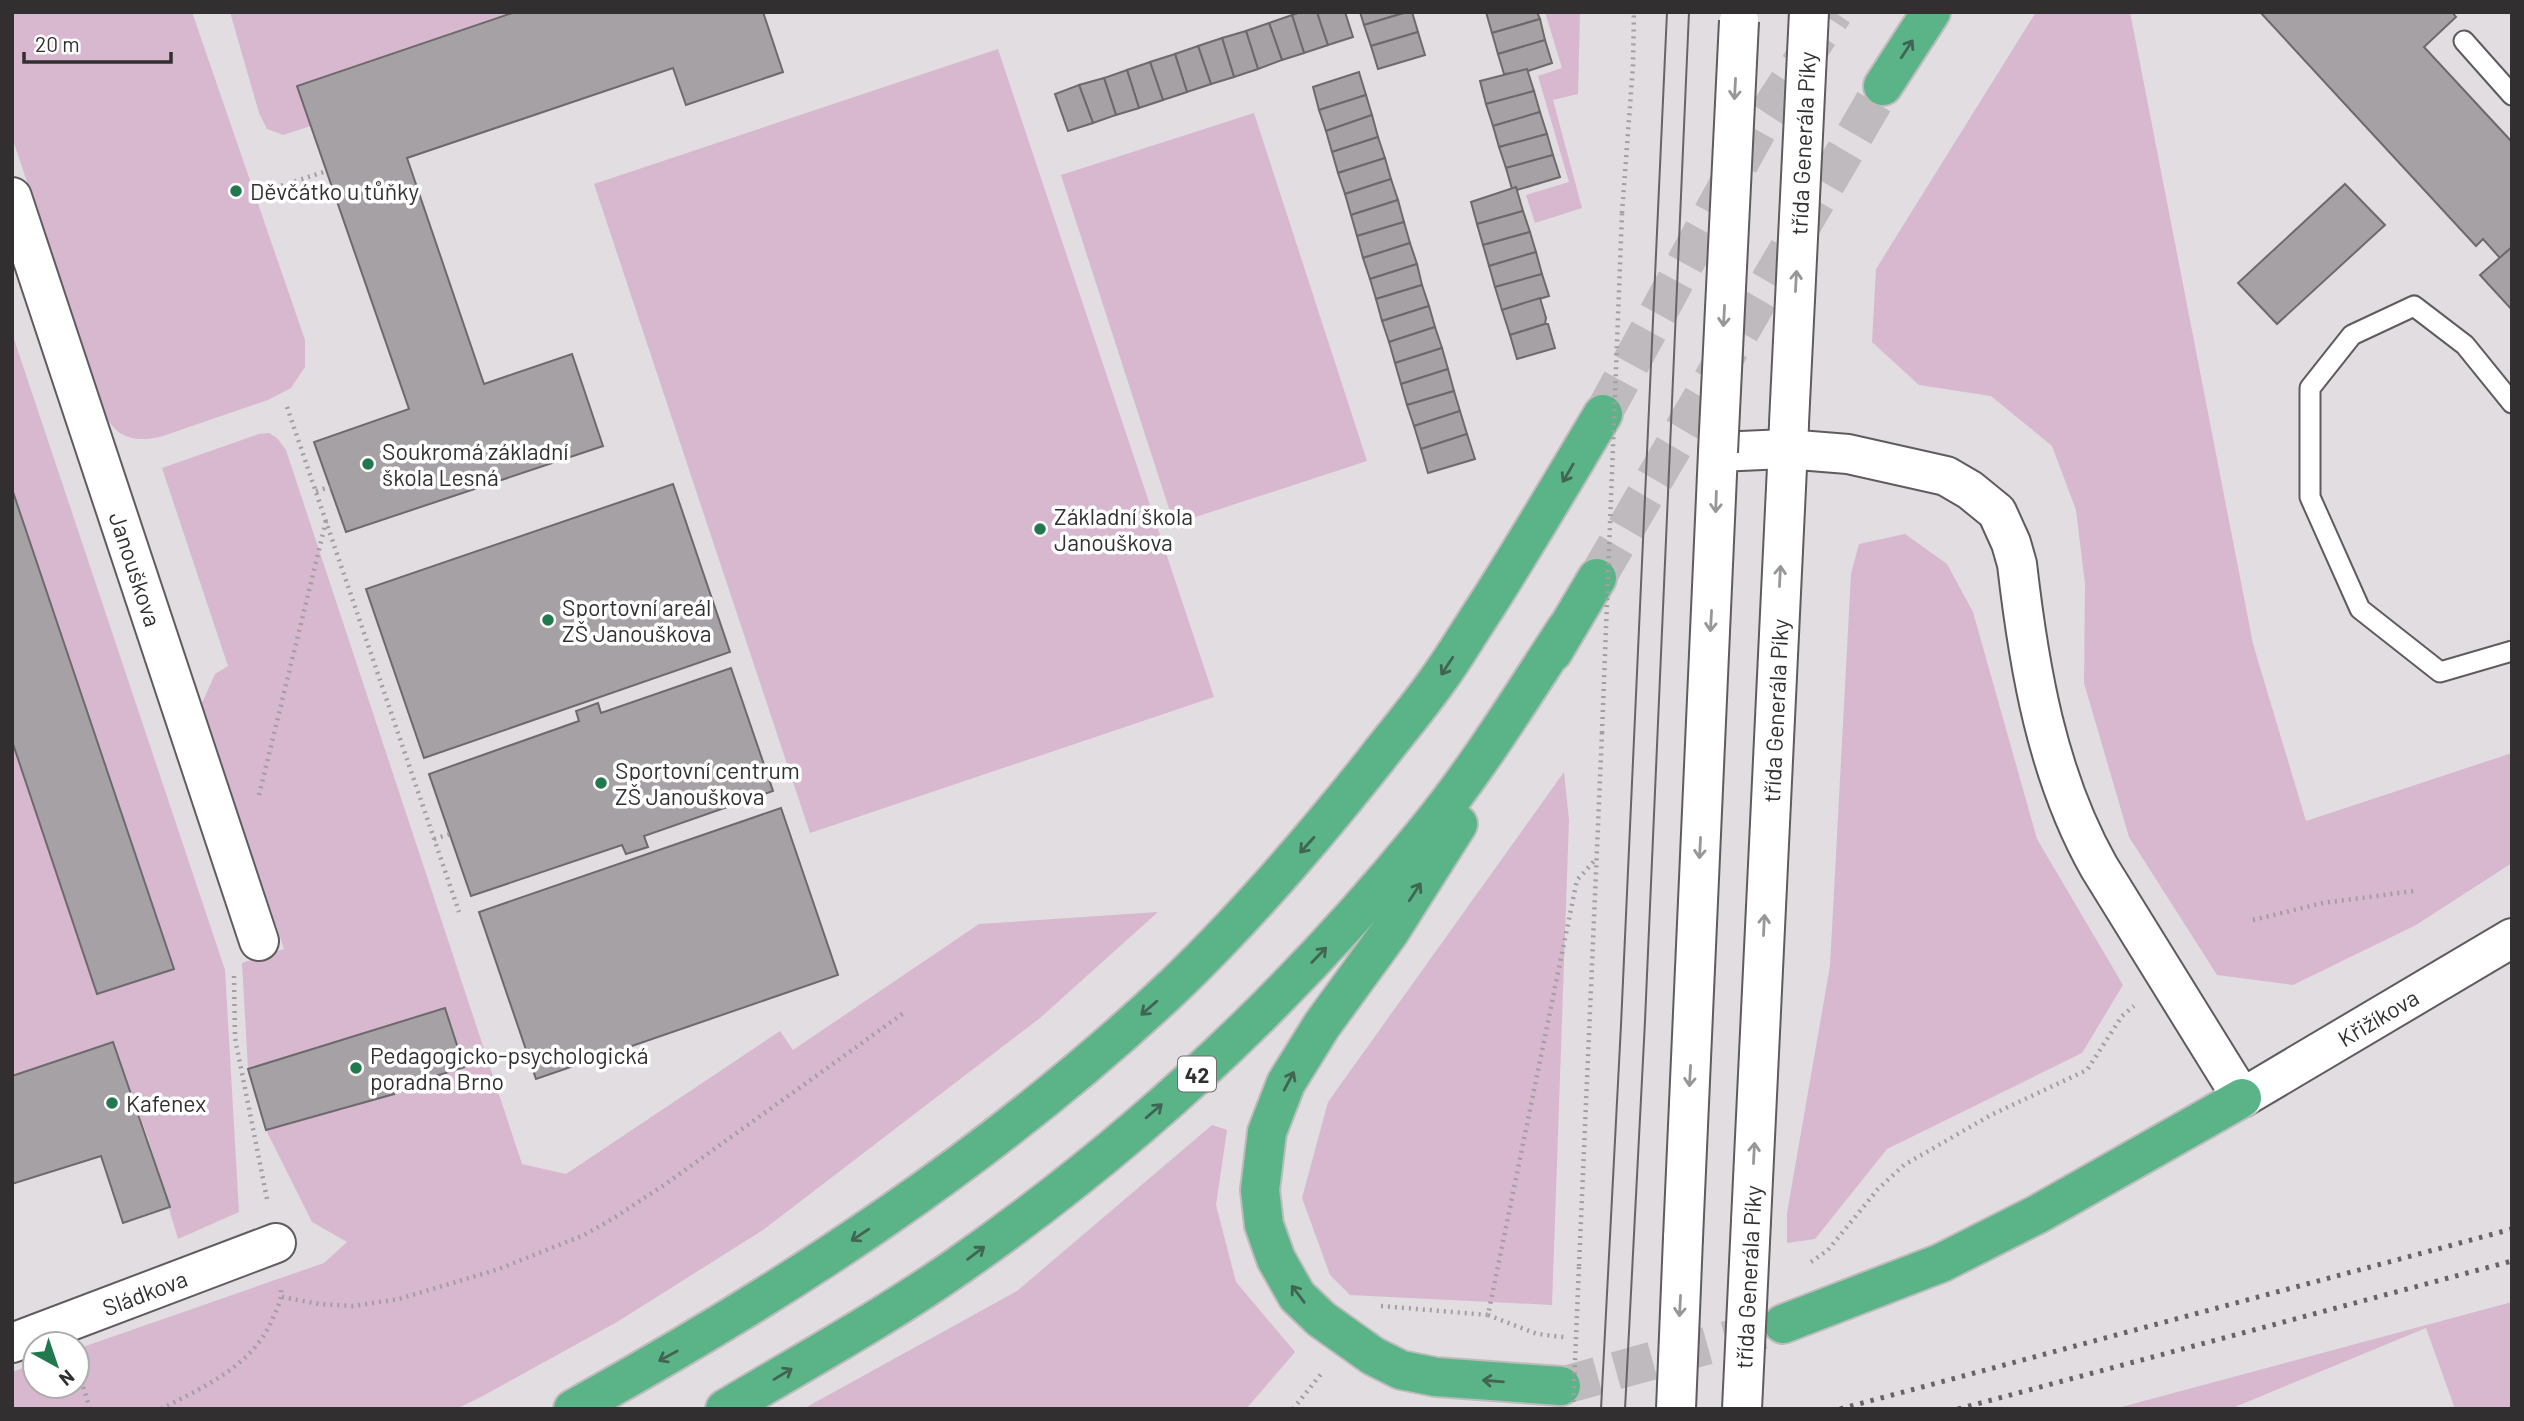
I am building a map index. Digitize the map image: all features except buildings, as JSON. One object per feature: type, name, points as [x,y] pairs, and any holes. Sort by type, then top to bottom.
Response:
[{"type":"highway","points":[[1883,86],[1931,12]]},
{"type":"highway","points":[[573,1409],[674,1353],[803,1274],[917,1197],[1054,1091],[1174,985],[1249,910],[1320,831],[1438,680],[1538,525],[1603,414]]},
{"type":"highway","name":"42","points":[[725,1409],[958,1266],[1088,1168],[1238,1038],[1336,937],[1425,833],[1497,734],[1597,578]]},
{"type":"highway","name":"42","points":[[1512,1409],[1561,1386],[1436,1377],[1401,1370],[1373,1356],[1321,1319],[1297,1296],[1276,1259],[1264,1225],[1260,1190],[1267,1132],[1286,1083],[1322,1025],[1389,933],[1451,837],[1566,629]]},
{"type":"highway","points":[[1783,1324],[1941,1263],[2038,1214],[2242,1098]]},
{"type":"main road","name":"třída Generála Píky","points":[[1742,1409],[1783,441],[1809,12]]},
{"type":"main road","points":[[1676,1409],[1739,16]]},
{"type":"main road","name":"Janouškova","points":[[12,197],[259,941]]},
{"type":"main road","points":[[1718,452],[1783,441],[1848,454],[1945,477],[1970,490],[1997,512],[2017,564],[2040,712],[2070,808],[2099,867],[2242,1098]]},
{"type":"main road","name":"Křižíkova","points":[[2242,1098],[2512,938]]},
{"type":"main road","name":"Sládkova","points":[[12,1343],[276,1243]]},
{"type":"lane","points":[[2464,41],[2512,95]]},
{"type":"lane","points":[[2512,403],[2465,345],[2414,306],[2352,335],[2310,388],[2310,497],[2360,609],[2440,672],[2512,651]]},
{"type":"path","points":[[1573,1409],[1622,213],[1634,12]]},
{"type":"path","points":[[268,190],[327,171]]},
{"type":"path","points":[[287,407],[459,912]]},
{"type":"path","points":[[316,491],[330,487]]},
{"type":"path","points":[[258,800],[326,521]]},
{"type":"path","points":[[434,839],[450,834]]},
{"type":"path","points":[[1488,1315],[1577,880],[1597,858]]},
{"type":"path","points":[[2253,920],[2323,903],[2414,891]]},
{"type":"path","points":[[1805,1266],[1828,1251],[1878,1189],[1904,1165],[1991,1115],[2087,1070],[2122,1016],[2140,1001]]},
{"type":"path","points":[[282,1297],[319,1304],[353,1306],[399,1299],[496,1270],[584,1235],[667,1183],[905,1012]]},
{"type":"path","points":[[161,1409],[236,1366],[254,1351],[265,1336],[282,1297],[276,1243],[235,1038]]},
{"type":"path","points":[[1349,1340],[1375,1306],[1488,1315],[1537,1334],[1564,1337]]},
{"type":"shaded area","points":[[12,12],[192,12],[305,340],[305,367],[291,388],[268,400],[160,437],[135,439],[122,434],[110,423],[105,415],[12,137]]},
{"type":"shaded area","points":[[230,12],[515,12],[297,86],[311,126],[283,135],[267,129],[259,113]]},
{"type":"shaded area","points":[[1545,12],[1580,12],[1578,94],[1553,100],[1582,208],[1535,223],[1526,195],[1569,182],[1538,76],[1562,68]]},
{"type":"shaded area","points":[[2036,12],[2130,12],[2253,644],[2306,821],[2512,753],[2512,863],[2416,925],[2293,985],[2217,975],[2129,837],[2084,683],[2085,584],[2076,510],[2052,446],[1991,396],[1919,385],[1872,342],[1876,269]]},
{"type":"shaded area","points":[[998,49],[1214,697],[810,833],[594,184]]},
{"type":"shaded area","points":[[1254,113],[1367,461],[1174,524],[1061,175]]},
{"type":"shaded area","points":[[12,333],[225,970],[239,1212],[178,1239],[148,1138],[113,1042],[12,1076]]},
{"type":"shaded area","points":[[269,433],[277,438],[286,450],[522,1164],[566,1174],[780,1031],[793,1050],[979,924],[1158,912],[1040,1018],[763,1230],[617,1322],[456,1409],[12,1409],[12,1372],[21,1369],[21,1400],[91,1400],[91,1344],[324,1263],[347,1242],[312,1222],[266,1130],[393,1094],[392,1090],[464,1067],[445,1008],[248,1069],[242,963],[284,949],[202,703],[215,674],[228,666],[162,468],[259,434]]},
{"type":"shaded area","points":[[1905,534],[1947,564],[1973,612],[2037,839],[2123,985],[2082,1053],[1887,1149],[1815,1239],[1787,1243],[1787,1213],[1830,966],[1851,574],[1859,544]]},
{"type":"shaded area","points":[[1564,772],[1569,820],[1552,1305],[1350,1295],[1330,1275],[1302,1198],[1328,1102]]},
{"type":"shaded area","points":[[1212,1125],[1227,1130],[1216,1205],[1236,1282],[1295,1352],[1246,1409],[803,1409],[1017,1291]]},
{"type":"shaded area","points":[[2512,1302],[2512,1409],[2455,1409],[2426,1328],[2230,1409],[2114,1409]]},
{"type":"tunnel","points":[[1603,414],[1762,122],[1834,12]]},
{"type":"tunnel","points":[[1597,578],[1883,86]]},
{"type":"tunnel","points":[[1561,1386],[1778,1326]]},
{"type":"tram line","points":[[1601,1409],[1667,12]]},
{"type":"tram line","points":[[1625,1409],[1645,1021],[1689,12]]},
{"type":"railway","points":[[1840,1409],[2512,1229]]},
{"type":"railway","points":[[1958,1409],[2512,1261]]},
{"type":"place","name":"Děvčátko u tůňky","points":[[236,191]]},
{"type":"place","name":"Soukromá základní škola Lesná","points":[[368,464]]},
{"type":"place","name":"Základní škola Janouškova","points":[[1040,529]]},
{"type":"place","name":"Sportovní areál ZŠ Janouškova","points":[[548,620]]},
{"type":"place","name":"Sportovní centrum ZŠ Janouškova","points":[[601,783]]},
{"type":"place","name":"Pedagogicko-psychologická poradna Brno","points":[[356,1068]]},
{"type":"place","name":"Kafenex","points":[[112,1103]]}]
